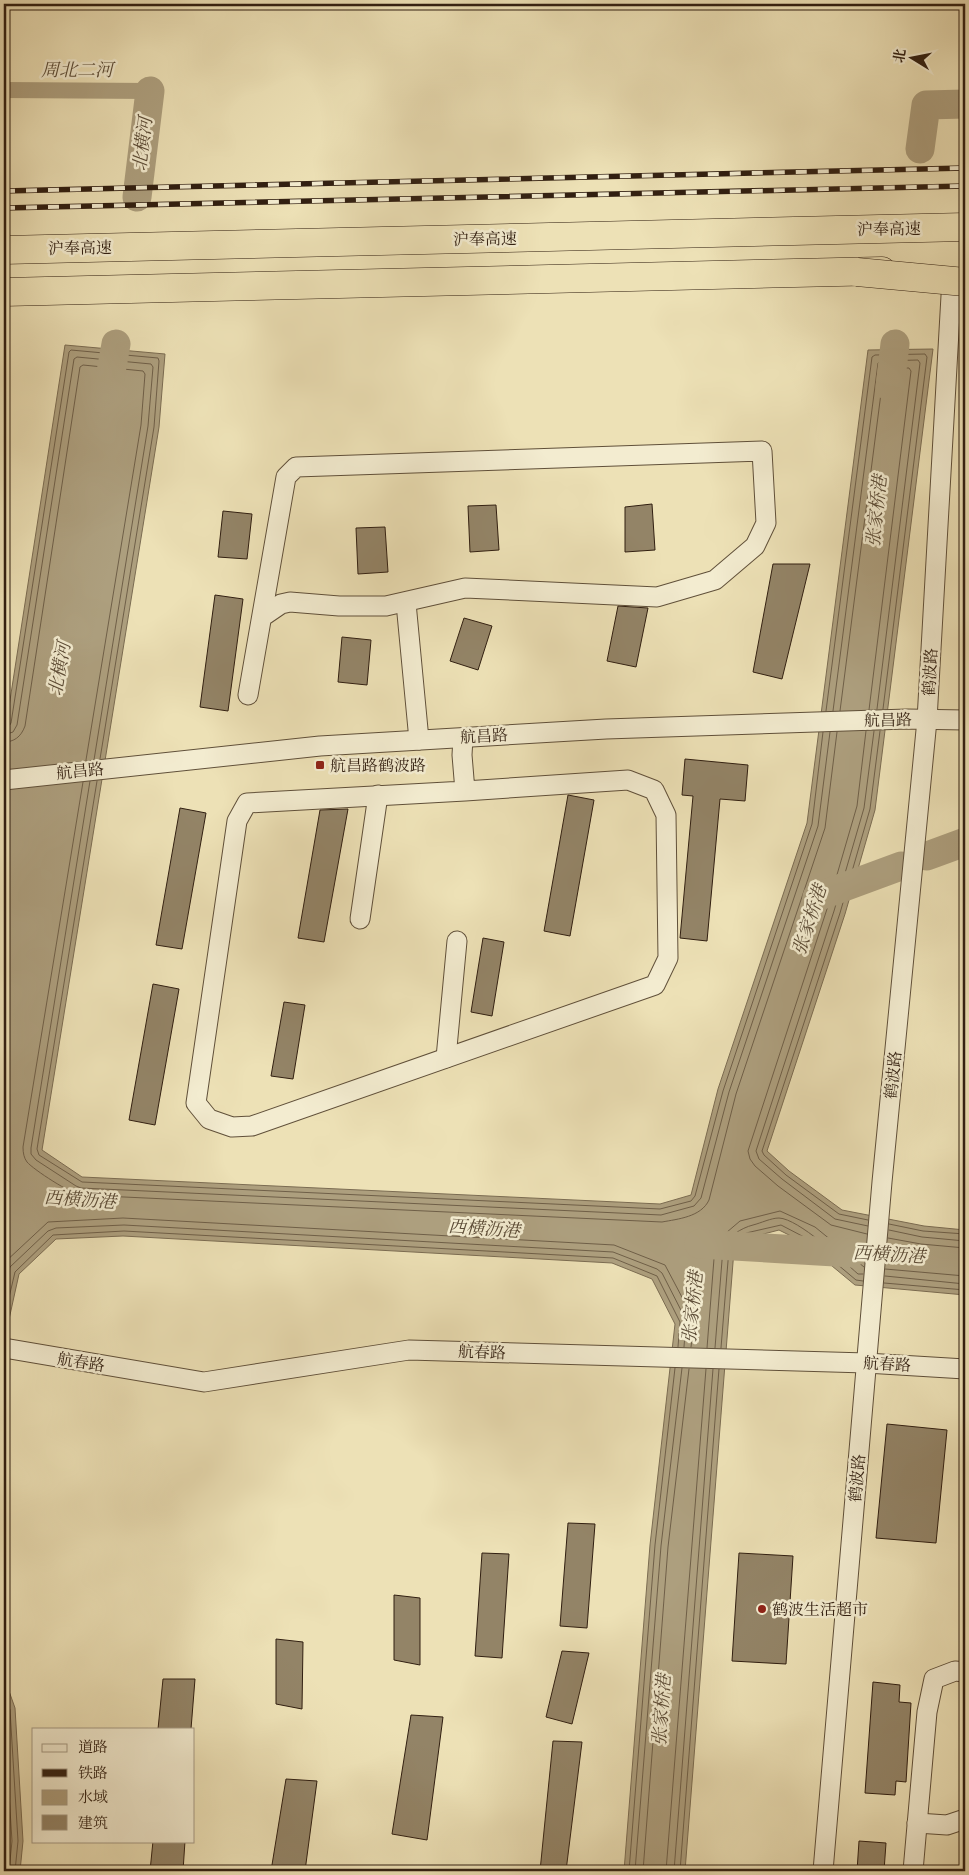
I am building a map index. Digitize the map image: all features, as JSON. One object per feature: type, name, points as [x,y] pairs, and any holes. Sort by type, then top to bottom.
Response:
[{"type":"highway","points":[[856,230],[965,214]]},
{"type":"highway","name":"沪奉高速","points":[[4,250],[965,227]]},
{"type":"highway","points":[[4,292],[856,272],[961,277]]},
{"type":"street","name":"鹤波路","points":[[822,1871],[878,1222],[928,720],[961,277]]},
{"type":"street","points":[[248,695],[286,477],[296,467],[762,451],[766,523],[755,546],[715,580],[657,597],[465,588],[406,603],[386,606],[339,606],[290,602],[282,604],[262,617]]},
{"type":"street","points":[[406,603],[419,740]]},
{"type":"street","name":"航昌路","points":[[4,780],[320,746],[615,729],[965,720]]},
{"type":"street","points":[[463,738],[462,755],[465,791]]},
{"type":"street","points":[[628,780],[654,790],[666,815],[668,958],[655,985],[252,1126],[232,1127],[209,1119],[196,1103],[237,821],[247,803],[378,796],[628,780]]},
{"type":"street","points":[[360,919],[378,796]]},
{"type":"street","points":[[446,1058],[457,941]]},
{"type":"street","name":"航春路","points":[[4,1348],[204,1382],[409,1350],[866,1363],[965,1369]]},
{"type":"street","points":[[913,1871],[927,1712],[934,1679],[955,1671],[965,1672]]},
{"type":"street","points":[[917,1823],[947,1825],[965,1819]]},
{"type":"water","points":[[65,345],[165,354],[159,427],[42,1150],[82,1177],[660,1204],[691,1195],[718,1089],[807,823],[868,350],[933,349],[875,810],[845,914],[767,1151],[789,1171],[842,1210],[924,1226],[965,1230],[965,1295],[855,1285],[803,1242],[779,1230],[748,1238],[734,1250],[685,1871],[624,1871],[650,1545],[675,1324],[652,1279],[612,1263],[123,1236],[56,1239],[19,1274],[4,1342],[4,739]]},
{"type":"water","points":[[4,1677],[15,1708],[23,1841],[20,1871],[4,1871]]},
{"type":"building","points":[[652,504],[655,550],[625,552],[625,507]]},
{"type":"building","points":[[496,505],[499,550],[470,552],[468,506]]},
{"type":"building","points":[[223,511],[252,514],[247,559],[218,557]]},
{"type":"building","points":[[385,527],[388,572],[358,574],[356,528]]},
{"type":"building","points":[[773,564],[810,564],[782,679],[753,672]]},
{"type":"building","points":[[215,595],[243,599],[228,711],[200,707]]},
{"type":"building","points":[[618,606],[648,608],[636,667],[607,661]]},
{"type":"building","points":[[464,618],[492,626],[478,670],[450,661]]},
{"type":"building","points":[[342,637],[371,640],[367,685],[338,682]]},
{"type":"building","points":[[685,759],[748,765],[745,801],[720,799],[707,941],[680,938],[693,796],[682,795]]},
{"type":"building","points":[[568,795],[594,800],[570,936],[544,931]]},
{"type":"building","points":[[180,808],[206,813],[182,949],[156,945]]},
{"type":"building","points":[[348,809],[324,942],[298,938],[320,810]]},
{"type":"building","points":[[483,938],[504,942],[492,1016],[471,1012]]},
{"type":"building","points":[[153,984],[179,989],[155,1125],[129,1120]]},
{"type":"building","points":[[284,1002],[305,1005],[293,1079],[271,1076]]},
{"type":"building","points":[[887,1424],[947,1430],[936,1543],[876,1538]]},
{"type":"building","points":[[568,1523],[595,1524],[587,1628],[560,1626]]},
{"type":"building","points":[[482,1553],[509,1554],[502,1658],[475,1656]]},
{"type":"building","name":"鹤波生活超市","points":[[739,1553],[793,1556],[786,1664],[732,1661]]},
{"type":"building","points":[[394,1595],[420,1598],[420,1665],[394,1660]]},
{"type":"building","points":[[276,1639],[303,1642],[302,1709],[276,1704]]},
{"type":"building","points":[[562,1651],[589,1653],[572,1724],[546,1717]]},
{"type":"building","points":[[163,1679],[195,1679],[191,1728],[158,1728]]},
{"type":"building","points":[[873,1682],[900,1685],[899,1702],[911,1703],[906,1782],[896,1781],[895,1795],[865,1793]]},
{"type":"building","points":[[411,1715],[443,1717],[427,1840],[392,1834]]},
{"type":"building","points":[[553,1741],[582,1742],[566,1871],[540,1871]]},
{"type":"building","points":[[286,1779],[317,1781],[305,1871],[271,1871]]},
{"type":"building","points":[[859,1841],[886,1843],[884,1871],[857,1871]]},
{"type":"building","points":[[153,1842],[185,1842],[183,1871],[150,1871]]},
{"type":"waterway","name":"周北二河","points":[[4,90],[150,91]]},
{"type":"waterway","name":"北横河","points":[[137,197],[150,91]]},
{"type":"waterway","name":"张家桥港","points":[[920,149],[926,105],[965,104]]},
{"type":"waterway","name":"北横河","points":[[108,389],[116,344]]},
{"type":"waterway","name":"张家桥港","points":[[890,387],[895,344]]},
{"type":"waterway","points":[[927,856],[965,842]]},
{"type":"waterway","points":[[817,897],[901,866]]},
{"type":"waterway","name":"西横沥港","points":[[699,1244],[852,1253]]},
{"type":"railway","points":[[4,191],[965,168]]},
{"type":"railway","points":[[4,208],[965,186]]},
{"type":"place","name":"航昌路鹤波路","points":[[320,765]]},
{"type":"place","name":"鹤波生活超市","points":[[762,1609]]}]
